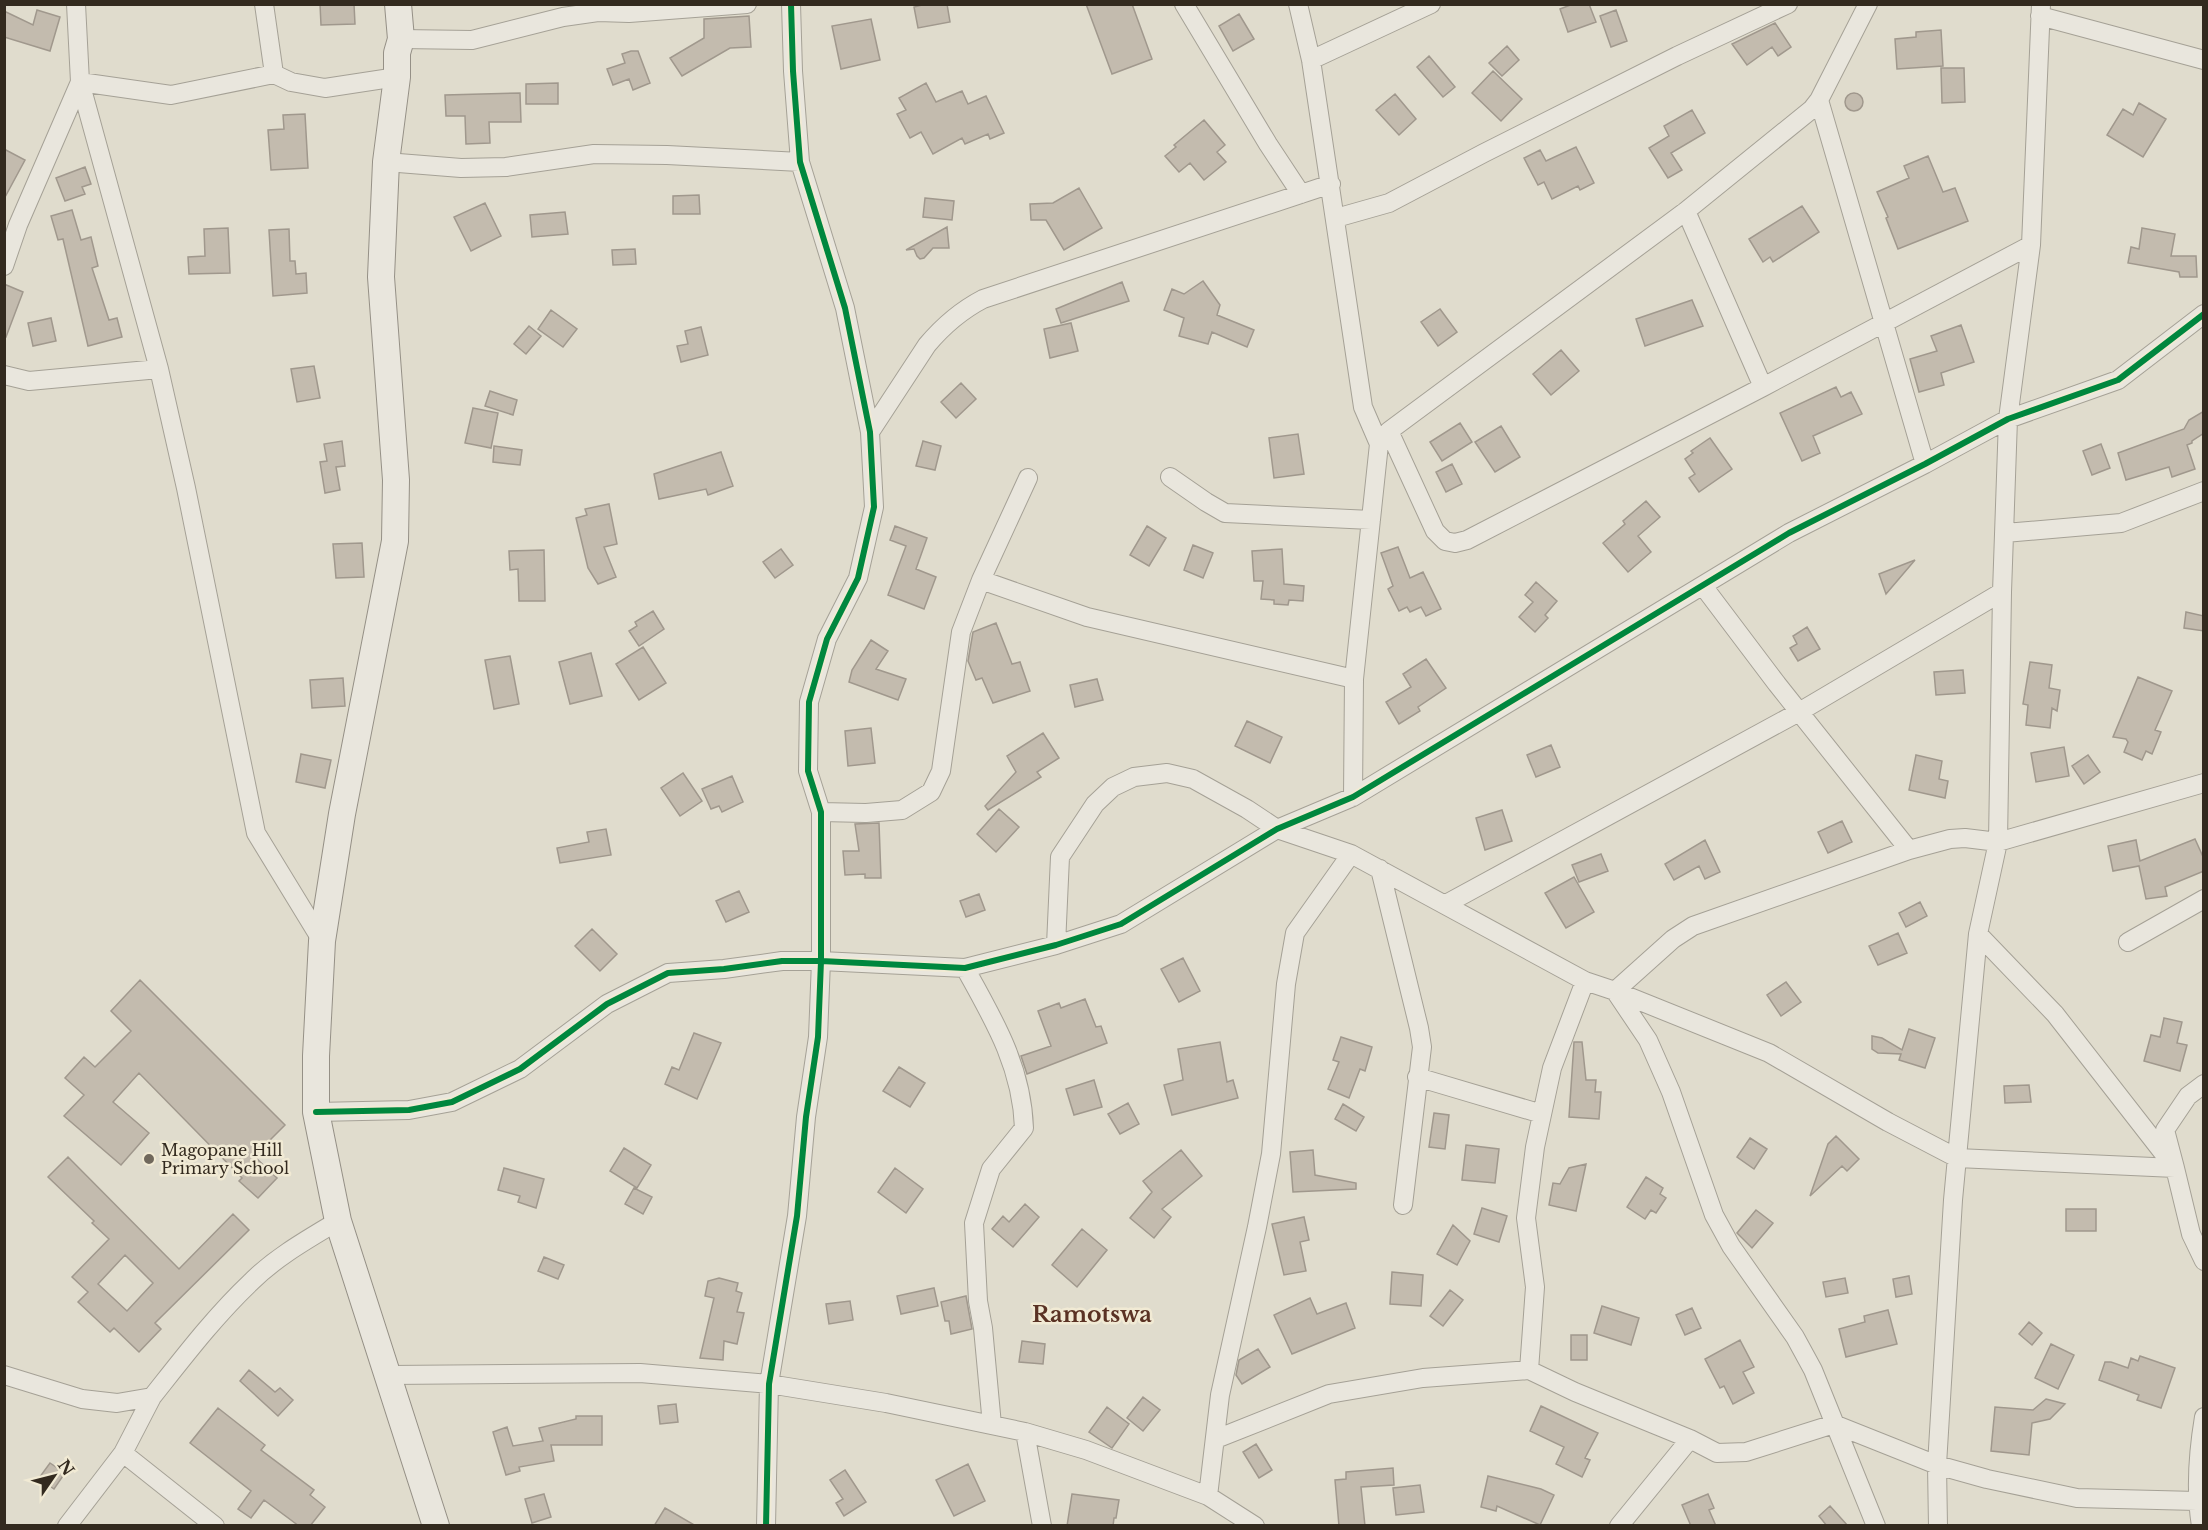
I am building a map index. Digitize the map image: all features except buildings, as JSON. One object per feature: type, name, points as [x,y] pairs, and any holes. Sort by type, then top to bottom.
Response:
[{"type":"street","points":[[76,4],[80,82],[159,369],[186,488],[256,833],[322,941]]},
{"type":"street","points":[[264,4],[274,74]]},
{"type":"street","points":[[398,4],[401,39],[396,53],[397,77],[386,162],[381,277],[396,480],[395,541],[348,782],[322,941],[316,1056],[316,1112],[338,1221],[435,1526]]},
{"type":"street","points":[[401,39],[472,40],[563,17],[598,12],[629,13],[747,4]]},
{"type":"street","points":[[766,1526],[769,1383],[797,1216],[806,1117],[818,1037],[821,961],[821,812],[808,771],[809,702],[827,639],[858,578],[873,507],[870,432],[845,308],[800,162],[791,4]]},
{"type":"street","points":[[1184,4],[1268,144],[1301,194]]},
{"type":"street","points":[[1298,4],[1311,60],[1363,407],[1384,437],[1436,531],[1445,542],[1455,543],[1467,540],[2031,245]]},
{"type":"street","points":[[1311,60],[1431,4]]},
{"type":"street","points":[[1336,218],[1389,203],[1677,56],[1788,4]]},
{"type":"street","points":[[1353,798],[1354,679],[1371,520],[1384,437],[1686,211],[1804,116],[1819,100],[1868,4]]},
{"type":"street","points":[[1938,1526],[1937,1465],[1940,1449],[1957,1158],[1978,934],[1998,842],[2002,592],[2008,419],[2031,245],[2040,10],[2204,60]]},
{"type":"street","points":[[80,82],[171,95],[274,74],[291,82],[325,88],[397,77]]},
{"type":"street","points":[[4,266],[18,225],[80,82]]},
{"type":"street","points":[[1819,100],[1925,464]]},
{"type":"street","points":[[386,162],[461,168],[506,167],[594,154],[667,155],[800,162]]},
{"type":"street","points":[[870,432],[927,345],[938,332],[966,308],[982,299],[1331,184]]},
{"type":"street","points":[[1686,211],[1763,387]]},
{"type":"street","points":[[316,1112],[409,1110],[452,1102],[520,1070],[607,1004],[668,973],[724,969],[782,961],[965,968],[1056,945],[1121,924],[1277,829],[1353,798],[1789,533],[2008,419],[2118,380],[2204,314]]},
{"type":"street","points":[[4,375],[29,381],[159,369]]},
{"type":"street","points":[[1170,477],[1225,513],[1371,520]]},
{"type":"street","points":[[821,812],[866,813],[902,810],[931,792],[941,771],[961,632],[981,580],[1028,478]]},
{"type":"street","points":[[2005,533],[2121,523],[2204,491]]},
{"type":"street","points":[[981,580],[1086,617],[1354,679]]},
{"type":"street","points":[[1704,586],[1799,712],[1909,850]]},
{"type":"street","points":[[1446,904],[1799,712],[2002,592]]},
{"type":"street","points":[[1056,945],[1060,857],[1095,804],[1113,787],[1134,777],[1167,773],[1193,779],[1247,809],[1277,829],[1351,854],[1585,981],[1769,1053],[1888,1122],[1957,1158],[2175,1168]]},
{"type":"street","points":[[1615,991],[1673,939],[1693,926],[1909,850],[1950,839],[1965,838],[1998,842],[2204,783]]},
{"type":"street","points":[[1209,1496],[1220,1395],[1271,1154],[1286,984],[1295,933],[1351,854]]},
{"type":"street","points":[[1380,869],[1422,1047],[1403,1205]]},
{"type":"street","points":[[2128,942],[2204,899]]},
{"type":"street","points":[[1978,934],[2055,1014],[2175,1168]]},
{"type":"street","points":[[965,968],[1000,1032],[1023,1102],[1024,1128],[991,1169],[974,1223],[978,1301],[983,1328],[992,1425]]},
{"type":"street","points":[[1529,1370],[1535,1287],[1526,1218],[1535,1147],[1552,1068],[1585,981]]},
{"type":"street","points":[[1615,991],[1648,1040],[1671,1092],[1714,1215],[1731,1246],[1795,1337],[1813,1370],[1876,1526]]},
{"type":"street","points":[[1417,1077],[1542,1114]]},
{"type":"street","points":[[2204,1084],[2188,1096],[2165,1130],[2191,1234],[2204,1261]]},
{"type":"street","points":[[67,1526],[123,1453],[152,1397],[209,1326],[252,1281],[297,1245],[338,1221]]},
{"type":"street","points":[[1216,1439],[1329,1394],[1423,1378],[1529,1370],[1575,1392],[1690,1439],[1717,1453],[1746,1452],[1834,1424],[1937,1465],[1988,1479],[2077,1498],[2197,1501]]},
{"type":"street","points":[[388,1375],[640,1373],[769,1383],[886,1403],[1025,1432],[1086,1450],[1209,1496],[1255,1526]]},
{"type":"street","points":[[4,1375],[82,1399],[117,1403],[152,1397]]},
{"type":"street","points":[[2201,1526],[2197,1501],[2199,1446],[2204,1417]]},
{"type":"street","points":[[1025,1432],[1042,1526]]},
{"type":"street","points":[[1618,1526],[1690,1439]]},
{"type":"street","points":[[123,1453],[215,1526]]},
{"type":"cycle path","points":[[766,1526],[769,1384],[797,1216],[806,1117],[818,1037],[821,961],[821,812],[808,771],[809,702],[827,639],[858,578],[874,507],[870,432],[845,308],[800,162],[793,71],[791,4]]},
{"type":"cycle path","points":[[316,1112],[409,1110],[452,1102],[520,1069],[607,1004],[668,973],[724,969],[782,961],[965,968],[1056,945],[1121,924],[1277,829],[1353,797],[1789,533],[2008,419],[2118,380],[2204,314]]},
{"type":"place","name":"Magopane Hill Primary School","points":[[149,1159]]},
{"type":"district","name":"Ramotswa","points":[[1092,1314]]}]
